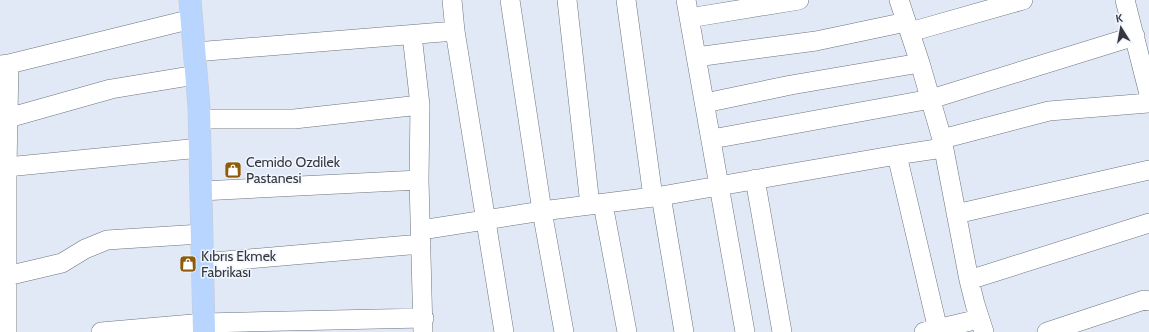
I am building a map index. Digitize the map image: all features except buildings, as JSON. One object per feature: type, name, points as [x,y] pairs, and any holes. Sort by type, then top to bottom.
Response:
[{"type":"main road","points":[[192,5],[199,119],[204,328]]},
{"type":"street","points":[[452,0],[455,31],[504,332]]},
{"type":"street","points":[[510,0],[542,211],[564,332]]},
{"type":"street","points":[[567,0],[597,205],[627,332]]},
{"type":"street","points":[[626,0],[657,196],[684,332]]},
{"type":"street","points":[[745,332],[712,140],[687,9],[799,0]]},
{"type":"street","points":[[897,155],[931,331],[982,326],[969,280],[943,144],[931,98],[899,0]]},
{"type":"street","points":[[696,57],[908,27],[1023,0]]},
{"type":"street","points":[[1125,0],[1149,94]]},
{"type":"street","points":[[7,332],[8,118],[4,64],[192,5]]},
{"type":"street","points":[[195,52],[455,31]]},
{"type":"street","points":[[101,332],[204,328],[424,325],[419,180],[420,105],[412,35]]},
{"type":"street","points":[[712,140],[931,98],[1135,36]]},
{"type":"street","points":[[705,103],[791,85],[920,63]]},
{"type":"street","points":[[8,118],[112,89],[196,75]]},
{"type":"street","points":[[202,263],[421,237],[485,221],[542,211],[657,196],[897,155],[943,144],[1049,111],[1149,103]]},
{"type":"street","points":[[199,119],[294,119],[420,105]]},
{"type":"street","points":[[7,167],[200,148]]},
{"type":"street","points":[[956,214],[1149,170]]},
{"type":"street","points":[[755,179],[782,332]]},
{"type":"street","points":[[201,191],[419,180]]},
{"type":"street","points":[[969,280],[1149,223]]},
{"type":"street","points":[[7,276],[62,264],[85,249],[107,240],[201,234]]},
{"type":"street","points":[[1047,332],[1144,300],[1149,301]]},
{"type":"place","name":"Cemido Ozdilek Pastanesi","points":[[233,170]]},
{"type":"place","name":"Kıbrıs Ekmek Fabrikası","points":[[188,264]]}]
